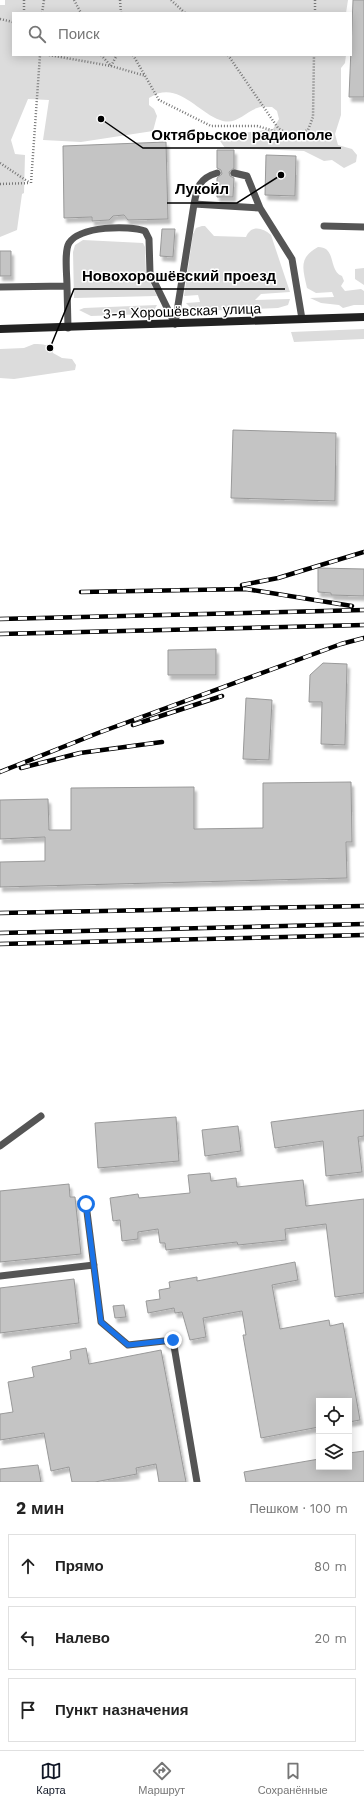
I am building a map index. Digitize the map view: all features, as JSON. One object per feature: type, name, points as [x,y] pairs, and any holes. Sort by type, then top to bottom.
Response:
[{"type":"street","name":"3-я Хорошёвская улица","points":[[0,329],[68,328],[364,317]]},
{"type":"lane","points":[[175,324],[197,188],[201,181],[217,173]]},
{"type":"lane","points":[[234,173],[247,176],[260,208],[292,259],[302,319]]},
{"type":"lane","points":[[194,204],[260,208]]},
{"type":"lane","points":[[324,226],[364,227]]},
{"type":"lane","points":[[68,328],[67,251],[69,243],[75,238],[97,229],[138,229],[145,231],[149,239],[150,273],[175,324]]},
{"type":"lane","points":[[0,287],[67,286]]},
{"type":"lane","points":[[0,1146],[41,1116]]},
{"type":"lane","points":[[86,1204],[101,1322],[128,1345],[173,1340],[197,1482]]},
{"type":"lane","points":[[0,1276],[94,1265]]},
{"type":"path","points":[[24,0],[24,12]]},
{"type":"path","points":[[42,12],[44,0]]},
{"type":"path","points":[[74,0],[80,12]]},
{"type":"path","points":[[120,0],[121,12]]},
{"type":"path","points":[[170,0],[184,12]]},
{"type":"path","points":[[315,0],[315,12]]},
{"type":"path","points":[[0,19],[12,22]]},
{"type":"path","points":[[30,183],[40,56]]},
{"type":"path","points":[[55,56],[111,66],[146,76]]},
{"type":"path","points":[[102,56],[111,66]]},
{"type":"path","points":[[111,66],[116,56]]},
{"type":"path","points":[[134,56],[159,100],[211,126],[257,126],[292,136],[308,130],[313,117],[314,56]]},
{"type":"path","points":[[229,56],[278,128],[292,136]]},
{"type":"path","points":[[0,164],[30,183]]},
{"type":"path","points":[[0,184],[30,183]]},
{"type":"shaded area","points":[[5,0],[348,0],[346,12],[12,12],[12,56],[346,56],[345,63],[341,68],[341,115],[335,134],[338,145],[352,149],[357,155],[356,162],[344,168],[332,160],[324,161],[304,151],[225,148],[220,141],[225,135],[273,129],[279,119],[277,111],[272,107],[259,107],[235,120],[225,121],[211,116],[178,95],[169,92],[159,93],[149,98],[149,105],[154,109],[157,116],[153,131],[81,142],[43,140],[49,100],[28,99],[11,140],[15,154],[25,155],[24,193],[22,194],[17,230],[0,237],[0,5],[5,5]]},
{"type":"shaded area","points":[[205,226],[214,236],[246,237],[251,230],[257,228],[264,230],[271,235],[290,292],[261,294],[255,300],[290,299],[288,305],[278,308],[200,311],[190,307],[186,303],[200,302],[198,295],[184,296],[193,234],[196,228]]},
{"type":"shaded area","points":[[83,240],[143,243],[145,247],[146,274],[157,296],[74,298],[73,252],[75,245]]},
{"type":"shaded area","points":[[318,247],[324,248],[328,251],[335,269],[342,276],[344,281],[341,286],[345,291],[361,289],[364,291],[364,305],[354,305],[343,308],[339,305],[321,303],[310,298],[334,297],[332,292],[316,293],[307,288],[303,270],[305,260],[307,255]]},
{"type":"shaded area","points":[[364,268],[364,285],[355,279],[355,269]]},
{"type":"shaded area","points":[[157,305],[153,312],[148,314],[91,316],[79,310],[84,308]]},
{"type":"shaded area","points":[[364,329],[364,339],[294,342],[291,332]]},
{"type":"shaded area","points":[[34,344],[46,345],[53,353],[62,358],[72,359],[76,365],[75,370],[14,379],[0,378],[0,349],[24,348]]},
{"type":"building","points":[[353,0],[364,0],[364,97],[349,97],[351,56],[352,56]]},
{"type":"building","points":[[166,142],[168,219],[128,220],[124,215],[113,216],[109,220],[92,221],[92,217],[64,218],[63,146]]},
{"type":"building","points":[[217,150],[234,150],[234,168],[229,172],[230,176],[234,178],[233,197],[217,197],[217,178],[222,174],[221,170],[217,168]]},
{"type":"building","points":[[266,155],[296,156],[295,196],[265,195]]},
{"type":"building","points":[[162,229],[175,229],[173,257],[160,256]]},
{"type":"building","points":[[0,251],[11,251],[11,276],[0,276]]},
{"type":"building","points":[[233,430],[336,433],[335,501],[231,498]]},
{"type":"building","points":[[318,568],[364,569],[364,596],[331,595],[331,593],[318,592]]},
{"type":"building","points":[[216,649],[216,675],[168,675],[168,650]]},
{"type":"building","points":[[323,663],[347,664],[345,745],[321,744],[322,702],[309,702],[310,675]]},
{"type":"building","points":[[246,698],[272,700],[269,760],[243,759]]},
{"type":"building","points":[[351,782],[352,842],[346,842],[347,878],[0,887],[0,862],[45,861],[45,837],[0,839],[0,800],[48,799],[49,830],[71,830],[71,788],[194,787],[194,829],[263,828],[263,783]]},
{"type":"building","points":[[364,1110],[364,1136],[358,1137],[362,1172],[326,1176],[323,1141],[275,1148],[271,1122]]},
{"type":"building","points":[[176,1117],[179,1161],[98,1168],[95,1123]]},
{"type":"building","points":[[238,1126],[241,1151],[205,1156],[202,1130]]},
{"type":"building","points":[[210,1173],[211,1181],[236,1178],[237,1187],[303,1180],[306,1206],[364,1199],[364,1293],[335,1297],[326,1224],[285,1229],[286,1240],[238,1245],[237,1242],[166,1250],[165,1243],[160,1243],[158,1229],[138,1232],[138,1239],[122,1241],[120,1220],[113,1221],[110,1198],[138,1194],[139,1198],[190,1193],[188,1175]]},
{"type":"building","points":[[69,1184],[70,1197],[75,1197],[81,1254],[0,1262],[0,1191]]},
{"type":"building","points":[[295,1262],[298,1280],[272,1285],[280,1329],[329,1320],[330,1326],[343,1323],[360,1420],[352,1421],[352,1398],[316,1398],[316,1428],[261,1438],[243,1335],[246,1335],[242,1311],[203,1318],[206,1337],[190,1340],[182,1312],[175,1313],[174,1308],[148,1313],[146,1301],[160,1299],[159,1290],[170,1288],[169,1282],[197,1277],[197,1281]]},
{"type":"building","points":[[74,1279],[79,1323],[0,1333],[0,1288]]},
{"type":"building","points":[[124,1305],[126,1317],[115,1318],[113,1306]]},
{"type":"building","points":[[86,1348],[89,1364],[161,1350],[186,1482],[159,1482],[156,1464],[136,1468],[137,1474],[95,1482],[72,1482],[69,1467],[51,1471],[44,1433],[0,1440],[0,1414],[13,1412],[8,1382],[34,1377],[32,1367],[71,1359],[70,1351]]},
{"type":"building","points":[[364,1451],[364,1482],[246,1482],[244,1472],[316,1460],[316,1470],[352,1470],[352,1453]]},
{"type":"building","points":[[38,1465],[41,1482],[0,1482],[0,1469]]},
{"type":"railway","points":[[242,585],[278,578],[364,552]]},
{"type":"railway","points":[[81,592],[246,589],[352,606]]},
{"type":"railway","points":[[0,619],[364,610]]},
{"type":"railway","points":[[0,634],[364,625]]},
{"type":"railway","points":[[0,772],[98,733],[341,644],[364,638]]},
{"type":"railway","points":[[133,725],[222,696]]},
{"type":"railway","points":[[21,768],[80,753],[162,742]]},
{"type":"railway","points":[[0,913],[364,906]]},
{"type":"railway","points":[[0,933],[364,924]]},
{"type":"railway","points":[[0,944],[364,935]]},
{"type":"place","name":"Октябрьское радиополе","points":[[101,119]]},
{"type":"place","name":"Лукойл","points":[[281,175]]},
{"type":"place","name":"Новохорошёвский проезд","points":[[50,348]]},
{"type":"route","points":[[86,1204],[101,1322],[128,1345],[173,1340]]}]
